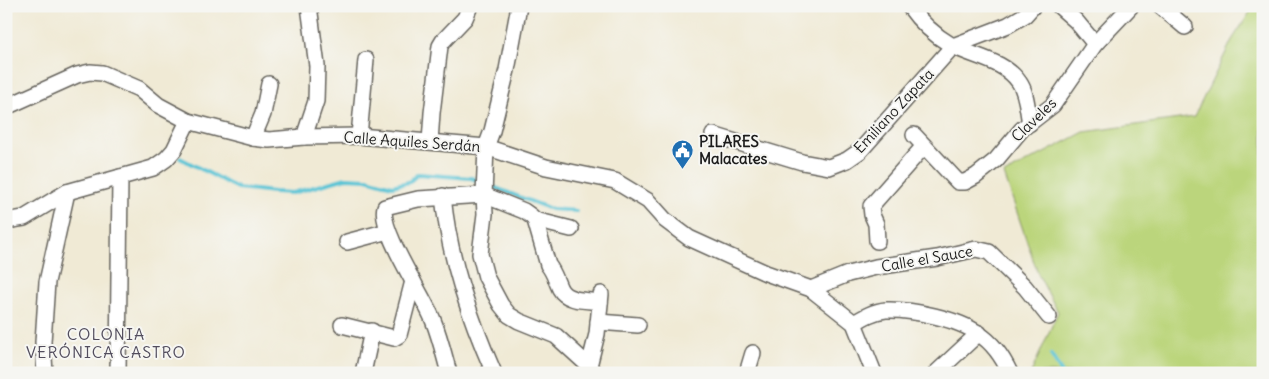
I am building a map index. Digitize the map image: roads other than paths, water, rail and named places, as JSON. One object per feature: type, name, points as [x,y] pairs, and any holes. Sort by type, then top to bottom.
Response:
[{"type":"street","points":[[304,137],[316,101],[317,66],[309,6]]},
{"type":"street","points":[[430,142],[440,46],[465,18],[470,6]]},
{"type":"street","points":[[519,6],[507,70],[492,131],[486,147],[485,214],[480,254],[486,277],[501,305],[509,315],[556,336],[591,369]]},
{"type":"street","points":[[909,6],[923,24],[952,46],[996,64],[1011,74],[1024,91],[1030,122]]},
{"type":"street","name":"Emiliano Zapata","points":[[714,135],[802,162],[830,167],[847,160],[860,151],[952,46],[1008,25],[1025,15],[1034,6]]},
{"type":"street","points":[[1059,6],[1076,21],[1095,44]]},
{"type":"street","name":"Claveles","points":[[877,241],[876,224],[871,206],[919,140],[958,182],[965,182],[976,176],[996,160],[1014,137],[1030,122],[1045,113],[1053,105],[1095,44],[1131,6]]},
{"type":"street","points":[[1160,6],[1185,27]]},
{"type":"street","points":[[359,136],[366,60]]},
{"type":"street","name":"Calle Aquiles Serdán","points":[[6,108],[76,75],[90,72],[102,73],[132,86],[158,105],[188,121],[253,138],[269,140],[359,136],[486,147],[546,167],[615,181],[648,202],[665,220],[689,238],[766,273],[811,289],[854,323]]},
{"type":"street","points":[[253,138],[263,114],[269,84]]},
{"type":"street","points":[[6,222],[24,218],[67,192],[153,168],[166,159],[174,150],[188,121]]},
{"type":"street","points":[[118,373],[120,326],[120,177]]},
{"type":"street","points":[[45,373],[43,342],[48,282],[67,192]]},
{"type":"street","points":[[448,373],[433,320],[388,230],[384,212],[385,207],[398,203],[443,196],[466,197],[484,194],[524,211],[535,220],[571,229]]},
{"type":"street","points":[[443,196],[445,219],[458,278],[481,343],[494,373]]},
{"type":"street","points":[[535,220],[548,265],[561,292],[570,298],[601,298],[591,369]]},
{"type":"street","points":[[347,242],[388,230]]},
{"type":"street","name":"Calle el Sauce","points":[[811,289],[848,274],[876,267],[936,258],[976,249],[988,252],[995,258],[1025,287],[1050,317]]},
{"type":"street","points":[[342,324],[394,338],[398,335],[413,281]]},
{"type":"street","points":[[874,373],[854,323],[872,313],[886,310],[935,316],[960,323],[979,333],[993,346],[1004,360],[1010,373]]},
{"type":"street","points":[[598,322],[638,325]]},
{"type":"street","points":[[363,373],[372,332]]},
{"type":"street","points":[[936,373],[979,333]]},
{"type":"street","points":[[748,373],[753,353]]},
{"type":"waterway","points":[[180,158],[237,188],[274,192],[293,193],[346,178],[367,179],[392,186],[409,182],[418,174],[471,178],[482,182]]},
{"type":"waterway","points":[[488,185],[551,209],[576,211]]},
{"type":"waterway","points":[[1051,355],[1062,373]]},
{"type":"place","name":"PILARES Malacates","points":[[683,170]]},
{"type":"district","name":"COLONIA VERÓNICA CASTRO","points":[[106,343]]}]
